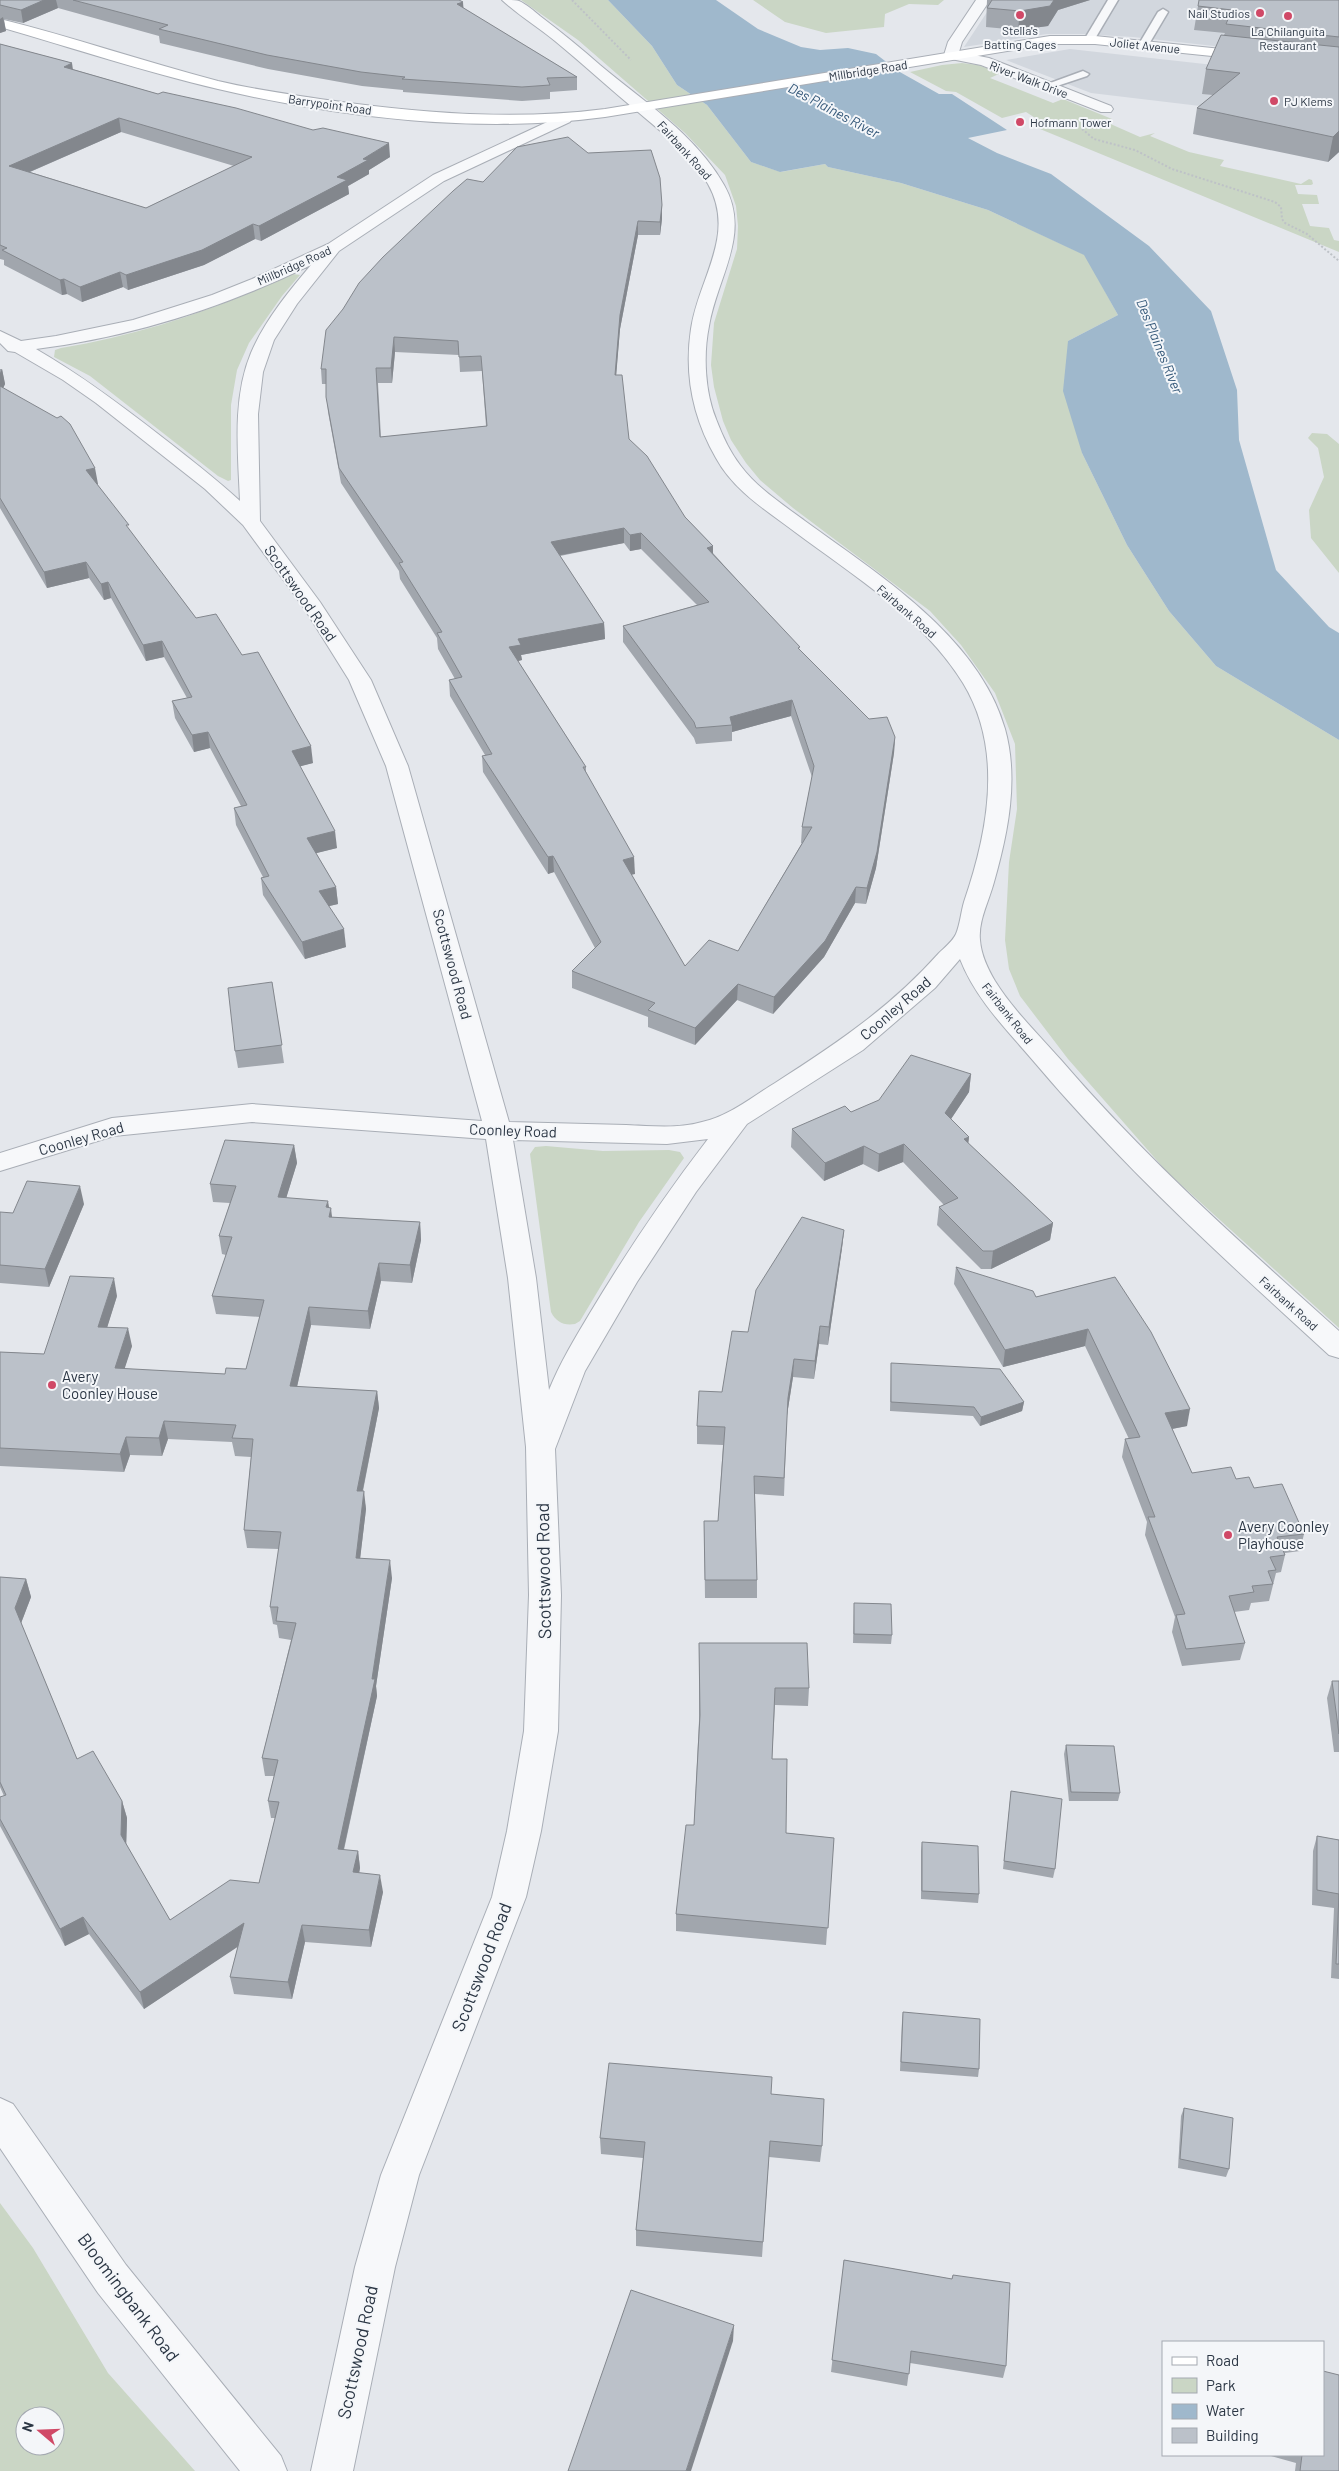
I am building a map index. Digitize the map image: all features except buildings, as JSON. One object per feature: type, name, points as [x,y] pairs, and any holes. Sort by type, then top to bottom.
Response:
[{"type":"street","name":"Fairbank Road","points":[[509,0],[535,18],[657,120],[706,171],[717,187],[723,203],[727,224],[721,266],[699,326],[700,400],[723,456],[748,487],[925,624],[951,652],[976,686],[989,713],[999,748],[1002,773],[1000,805],[989,861],[966,938],[978,972],[993,996],[1076,1098],[1229,1248],[1339,1348]]},
{"type":"street","points":[[951,55],[955,42],[983,0]]},
{"type":"street","name":"Barrypoint Road","points":[[0,23],[219,85],[310,103],[424,117],[518,122],[565,119],[667,103]]},
{"type":"street","name":"Joliet Avenue","points":[[951,55],[1050,40],[1089,40],[1270,58]]},
{"type":"street","name":"Millbridge Road","points":[[667,103],[921,62],[951,55]]},
{"type":"street","name":"River Walk Drive","points":[[951,55],[984,61],[1106,109]]},
{"type":"street","name":"Millbridge Road","points":[[7,344],[86,337],[168,316],[217,299],[335,247],[420,188],[466,162],[565,119]]},
{"type":"street","points":[[250,520],[249,426],[253,378],[259,354],[289,302],[335,247]]},
{"type":"street","name":"Scottswood Road","points":[[7,344],[69,376],[110,404],[212,485],[250,520],[313,606],[360,680],[397,766],[498,1131],[522,1278],[540,1449],[545,1595],[541,1731],[524,1831],[508,1897],[400,2175],[373,2276],[332,2471]]},
{"type":"street","name":"Coonley Road","points":[[0,1162],[112,1126],[252,1113],[498,1131],[667,1135],[705,1131],[738,1118],[854,1044],[926,983],[966,938]]},
{"type":"street","name":"Scottswood Road","points":[[540,1449],[571,1372],[626,1276],[686,1186],[738,1118]]},
{"type":"street","name":"Bloomingbank Road","points":[[0,2116],[112,2279],[266,2471]]},
{"type":"lane","points":[[1089,40],[1113,0]]},
{"type":"lane","points":[[1144,44],[1163,12]]},
{"type":"lane","points":[[1048,86],[1083,74]]},
{"type":"path","points":[[1079,126],[1090,137],[1099,141],[1136,150],[1172,169],[1275,202],[1281,206],[1282,219],[1285,223],[1307,234],[1339,260]]},
{"type":"shaded area","points":[[995,0],[1339,0],[1339,60],[1133,37],[1083,34],[1047,34],[964,47]]},
{"type":"shaded area","points":[[1070,49],[1339,79],[1200,106],[1091,93],[1006,60]]},
{"type":"green space","points":[[521,0],[608,0],[652,46],[677,85],[707,105],[751,162],[781,172],[825,164],[828,167],[901,183],[988,210],[1085,255],[1118,315],[1068,341],[1082,453],[1127,545],[1169,611],[1216,666],[1339,740],[1339,1328],[1167,1172],[1068,1059],[1020,996],[1009,969],[1005,940],[1009,862],[1017,809],[1015,744],[995,693],[961,645],[930,611],[793,508],[760,480],[746,463],[731,440],[723,421],[714,387],[711,365],[714,323],[737,249],[738,226],[736,206],[725,175],[685,133],[578,40]]},
{"type":"green space","points":[[753,0],[944,0],[938,5],[909,4],[885,14],[884,27],[826,33],[785,22]]},
{"type":"green space","points":[[962,63],[978,65],[1001,73],[990,78],[1053,103],[1063,99],[1112,119],[1106,122],[1140,137],[1155,133],[1150,136],[1189,152],[1224,160],[1220,166],[1301,184],[1309,179],[1312,180],[1313,184],[1311,185],[1295,185],[1298,194],[1317,195],[1319,204],[1302,204],[1310,226],[1329,228],[1334,240],[1339,241],[1339,252],[1040,129],[1036,127],[1046,125],[1026,112],[1002,118],[956,92],[946,91],[910,72]]},
{"type":"green space","points":[[293,274],[300,275],[282,296],[249,343],[237,370],[231,405],[231,480],[228,481],[218,476],[90,376],[54,357],[55,350],[121,336],[180,319],[237,298]]},
{"type":"green space","points":[[1312,433],[1327,434],[1339,444],[1339,573],[1311,538],[1309,510],[1324,477],[1318,448],[1308,438]]},
{"type":"green space","points":[[546,1146],[603,1151],[669,1150],[680,1152],[684,1158],[639,1222],[580,1321],[575,1324],[561,1322],[551,1312],[530,1154],[535,1147]]},
{"type":"green space","points":[[0,2203],[33,2248],[108,2373],[195,2471],[0,2471]]},
{"type":"water","name":"Des Plaines River","points":[[608,0],[716,0],[758,29],[801,47],[820,50],[848,48],[876,54],[898,71],[939,94],[952,94],[1007,130],[968,138],[997,153],[1051,174],[1149,246],[1211,311],[1237,390],[1239,440],[1276,570],[1329,627],[1339,633],[1339,740],[1216,666],[1169,611],[1127,545],[1082,453],[1063,391],[1068,341],[1118,315],[1084,255],[988,210],[901,183],[828,167],[825,164],[780,172],[751,162],[707,105],[677,85],[652,46]]},
{"type":"place","name":"Nail Studios","points":[[1260,13]]},
{"type":"place","name":"Stella's Batting Cages","points":[[1020,15]]},
{"type":"place","name":"La Chilanguita Restaurant","points":[[1288,16]]},
{"type":"place","name":"PJ Klems","points":[[1274,101]]},
{"type":"place","name":"Hofmann Tower","points":[[1020,122]]},
{"type":"place","name":"Avery Coonley House","points":[[52,1385]]},
{"type":"place","name":"Avery Coonley Playhouse","points":[[1228,1535]]}]
